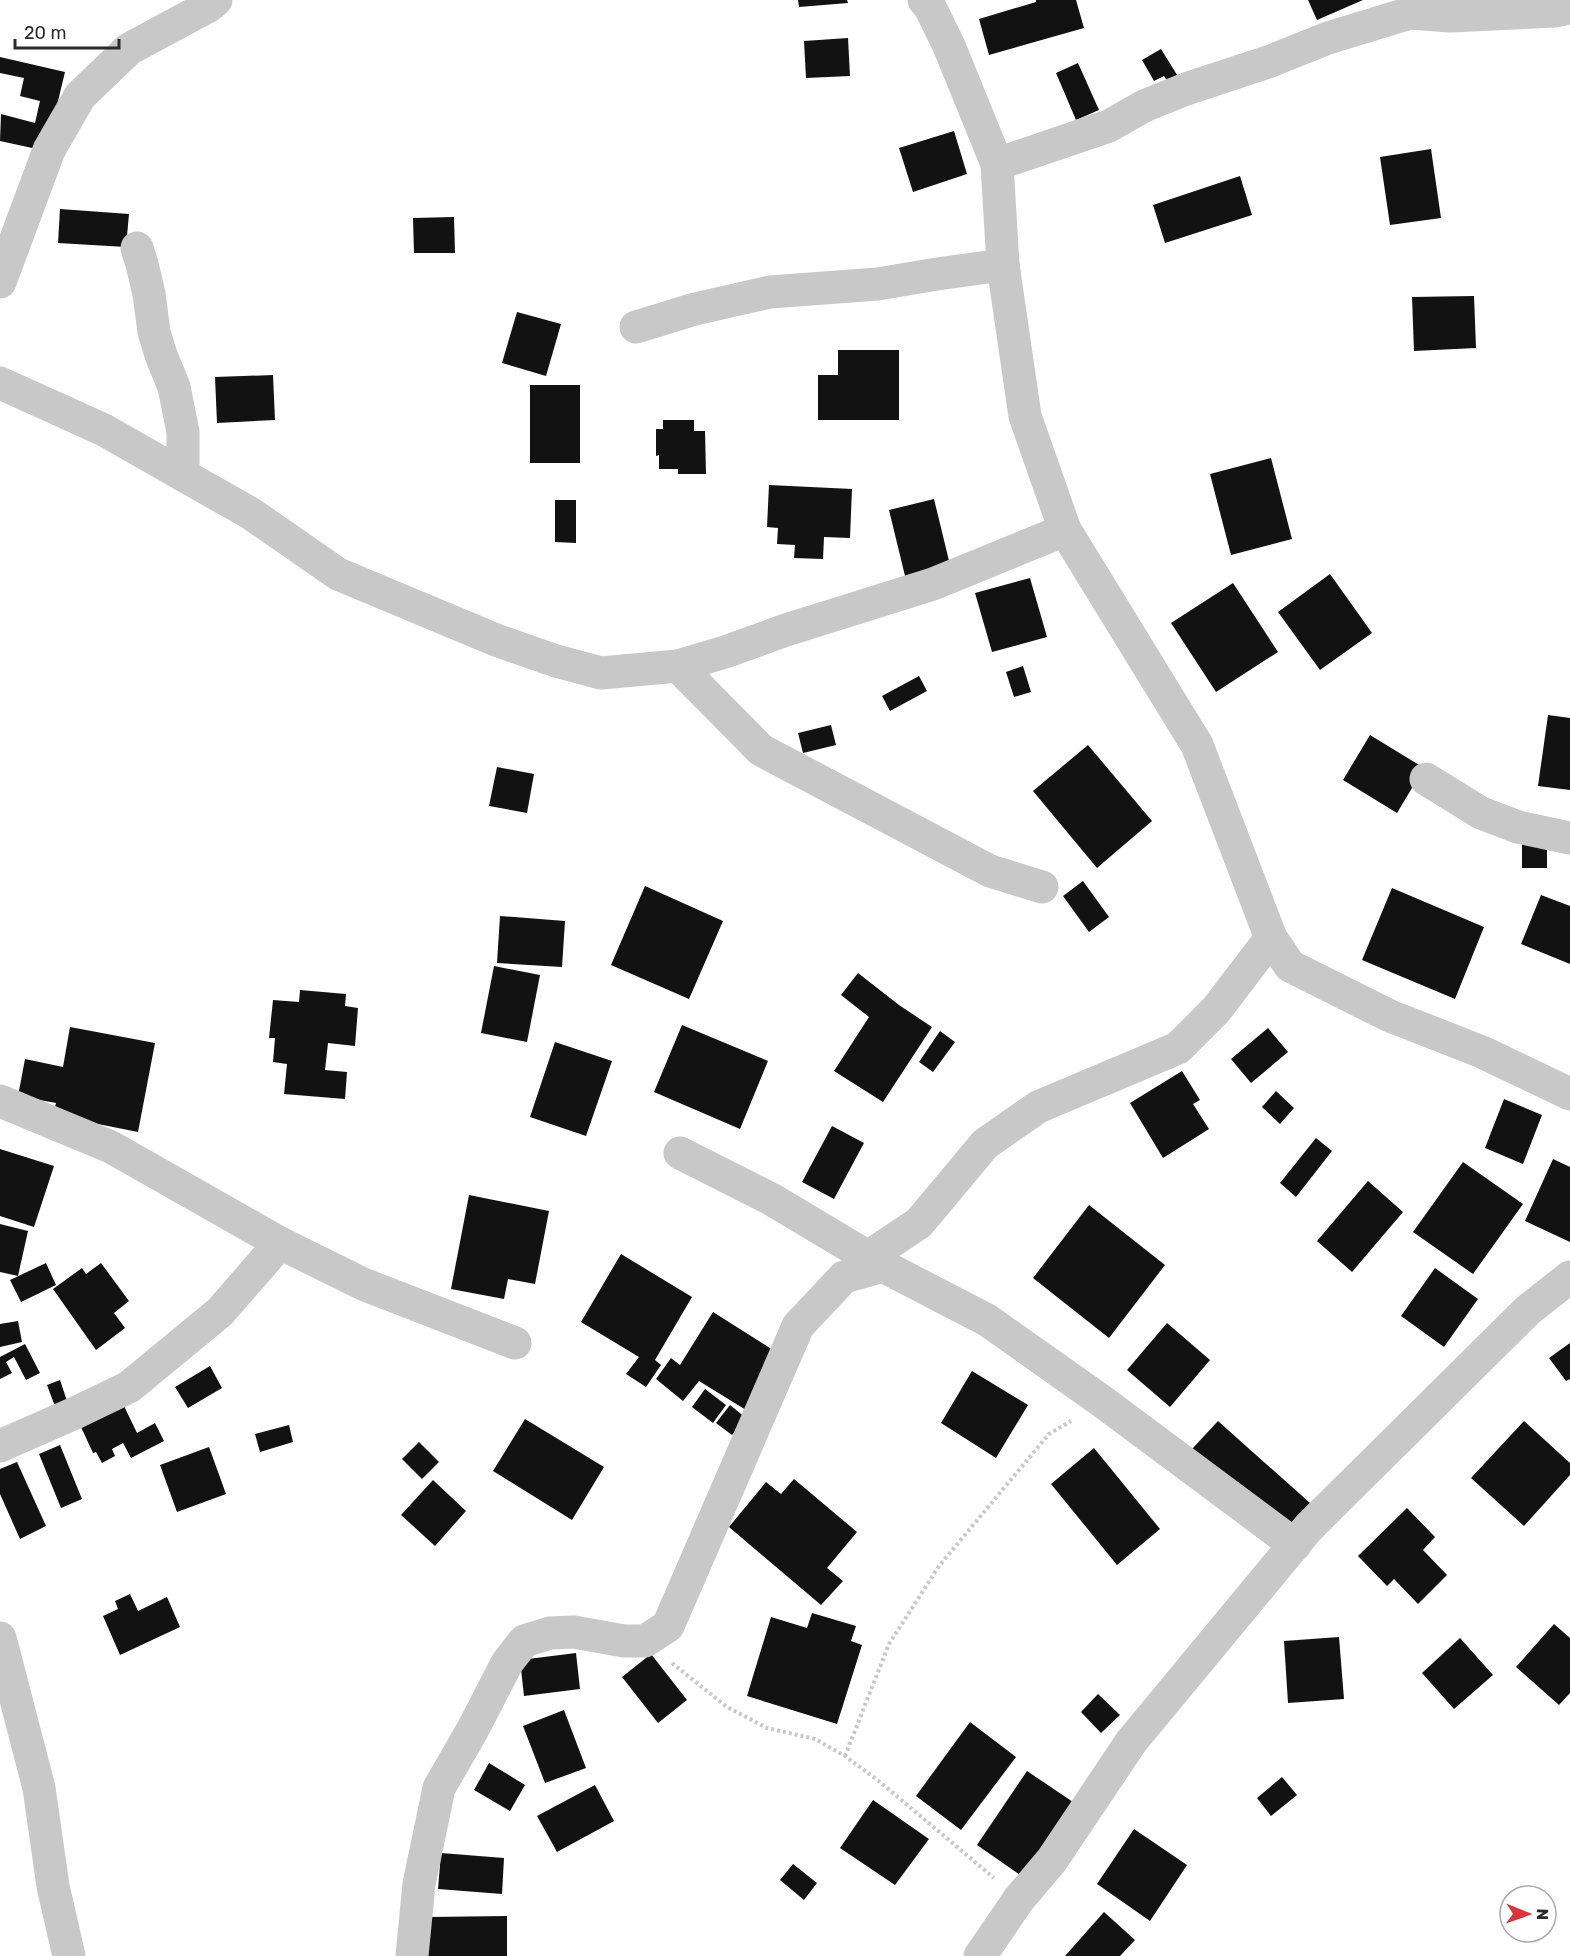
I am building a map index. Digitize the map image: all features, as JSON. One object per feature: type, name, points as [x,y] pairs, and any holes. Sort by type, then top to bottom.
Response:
[{"type":"street","points":[[0,282],[49,150],[80,96],[129,49],[216,0]]},
{"type":"street","points":[[924,0],[930,7],[948,46],[997,164],[1003,265],[1025,416],[1065,530],[1197,745],[1271,938],[1290,966],[1390,1016],[1482,1052],[1570,1094]]},
{"type":"street","points":[[997,164],[1109,126],[1144,106],[1186,89],[1268,62],[1407,6],[1450,16],[1555,11],[1570,8]]},
{"type":"street","points":[[137,248],[149,294],[154,332],[174,387],[183,432],[183,475]]},
{"type":"street","points":[[636,327],[695,309],[770,292],[878,284],[1003,265]]},
{"type":"street","points":[[0,383],[104,430],[250,513],[338,574],[496,640],[556,661],[601,673],[678,666],[724,652],[933,584],[1065,530]]},
{"type":"street","points":[[678,666],[761,750],[990,871],[1042,887]]},
{"type":"street","points":[[1426,779],[1481,813],[1518,827],[1570,838]]},
{"type":"street","points":[[412,1956],[419,1884],[439,1788],[507,1663],[524,1641],[550,1633],[574,1632],[624,1641],[645,1641],[668,1626],[798,1326],[844,1276],[876,1261],[919,1223],[985,1144],[1038,1107],[1178,1048],[1216,1010],[1271,938]]},
{"type":"street","points":[[0,1101],[111,1147],[280,1243],[363,1284],[515,1343]]},
{"type":"street","points":[[680,1153],[771,1199],[876,1261],[987,1320],[1103,1402],[1295,1545]]},
{"type":"street","points":[[0,1446],[129,1387],[220,1312],[280,1243]]},
{"type":"street","points":[[982,1955],[1019,1899],[1052,1860],[1131,1742],[1309,1527],[1528,1310],[1570,1277]]},
{"type":"street","points":[[0,1638],[39,1788],[53,1886],[69,1956]]},
{"type":"path","points":[[845,1756],[889,1644],[939,1566],[1049,1434],[1103,1402]]},
{"type":"path","points":[[645,1641],[727,1707],[767,1728],[814,1739],[845,1756],[880,1782],[1019,1899]]},
{"type":"building","points":[[798,0],[847,0],[848,3],[799,7]]},
{"type":"building","points":[[1036,0],[1076,0],[1084,28],[989,55],[979,19],[1036,2]]},
{"type":"building","points":[[1308,0],[1363,0],[1317,20]]},
{"type":"building","points":[[848,38],[850,76],[806,78],[804,41]]},
{"type":"building","points":[[1161,49],[1179,78],[1169,84],[1164,76],[1154,81],[1142,60]]},
{"type":"building","points":[[0,57],[65,72],[46,151],[0,141],[1,114],[35,123],[40,101],[20,96],[24,78],[0,73]]},
{"type":"building","points":[[1078,63],[1099,110],[1076,120],[1056,73]]},
{"type":"building","points":[[954,131],[967,174],[913,192],[899,148]]},
{"type":"building","points":[[1431,149],[1441,218],[1390,225],[1380,157]]},
{"type":"building","points":[[1240,176],[1252,215],[1165,243],[1153,205]]},
{"type":"building","points":[[60,209],[129,214],[126,247],[58,243]]},
{"type":"building","points":[[454,217],[455,253],[414,253],[413,218]]},
{"type":"building","points":[[1474,296],[1476,348],[1414,351],[1412,297]]},
{"type":"building","points":[[517,312],[561,324],[546,376],[502,363]]},
{"type":"building","points":[[838,350],[899,350],[899,420],[818,420],[818,375],[838,375]]},
{"type":"building","points":[[273,375],[275,420],[217,423],[215,377]]},
{"type":"building","points":[[530,385],[580,385],[580,463],[530,463]]},
{"type":"building","points":[[663,420],[694,420],[694,431],[705,431],[706,474],[678,474],[678,469],[659,469],[659,455],[656,456],[656,429],[663,429]]},
{"type":"building","points":[[1271,458],[1292,539],[1231,555],[1210,474]]},
{"type":"building","points":[[769,485],[852,489],[850,538],[824,537],[823,559],[794,558],[795,545],[777,544],[778,528],[767,527]]},
{"type":"building","points":[[934,499],[951,569],[906,580],[889,510]]},
{"type":"building","points":[[555,500],[576,500],[576,543],[555,542]]},
{"type":"building","points":[[1330,574],[1372,633],[1320,670],[1278,612]]},
{"type":"building","points":[[1030,578],[1047,637],[992,652],[975,593]]},
{"type":"building","points":[[1233,583],[1278,652],[1216,692],[1171,623]]},
{"type":"building","points":[[1023,666],[1031,692],[1014,697],[1006,672]]},
{"type":"building","points":[[919,676],[927,691],[890,711],[882,696]]},
{"type":"building","points":[[1548,715],[1570,718],[1570,790],[1538,786]]},
{"type":"building","points":[[831,725],[836,745],[803,753],[798,733]]},
{"type":"building","points":[[1370,735],[1424,768],[1397,813],[1343,780]]},
{"type":"building","points":[[1088,745],[1152,821],[1097,868],[1033,791]]},
{"type":"building","points":[[497,767],[534,774],[527,813],[489,806]]},
{"type":"building","points":[[1522,839],[1547,839],[1547,868],[1522,868]]},
{"type":"building","points":[[1083,881],[1109,917],[1089,932],[1063,896]]},
{"type":"building","points":[[645,886],[723,921],[689,999],[611,965]]},
{"type":"building","points":[[1392,888],[1484,927],[1455,999],[1362,960]]},
{"type":"building","points":[[1541,895],[1570,906],[1570,964],[1521,944]]},
{"type":"building","points":[[500,916],[565,921],[562,967],[497,963]]},
{"type":"building","points":[[494,966],[540,975],[527,1042],[481,1033]]},
{"type":"building","points":[[858,973],[932,1027],[883,1102],[834,1071],[869,1017],[841,995]]},
{"type":"building","points":[[300,990],[346,994],[345,1006],[358,1008],[355,1046],[328,1043],[325,1070],[347,1072],[345,1099],[284,1094],[287,1064],[273,1062],[275,1038],[269,1038],[273,1000],[299,1002]]},
{"type":"building","points":[[682,1025],[768,1061],[740,1129],[654,1092]]},
{"type":"building","points":[[70,1027],[155,1043],[138,1132],[53,1115],[56,1103],[18,1096],[25,1059],[63,1067]]},
{"type":"building","points":[[1268,1028],[1288,1052],[1251,1083],[1231,1059]]},
{"type":"building","points":[[940,1031],[955,1042],[933,1072],[919,1062]]},
{"type":"building","points":[[555,1042],[612,1061],[586,1136],[530,1117]]},
{"type":"building","points":[[1182,1071],[1200,1100],[1193,1104],[1209,1129],[1163,1158],[1130,1103]]},
{"type":"building","points":[[1276,1091],[1294,1108],[1280,1124],[1262,1107]]},
{"type":"building","points":[[1504,1099],[1542,1115],[1523,1164],[1485,1148]]},
{"type":"building","points":[[832,1126],[864,1143],[834,1199],[802,1182]]},
{"type":"building","points":[[1316,1138],[1332,1151],[1296,1197],[1280,1183]]},
{"type":"building","points":[[0,1149],[54,1166],[34,1227],[0,1216]]},
{"type":"building","points":[[1553,1159],[1570,1167],[1570,1242],[1525,1221]]},
{"type":"building","points":[[1463,1162],[1523,1204],[1473,1274],[1413,1232]]},
{"type":"building","points":[[1368,1181],[1403,1212],[1352,1272],[1317,1241]]},
{"type":"building","points":[[469,1195],[549,1211],[535,1284],[508,1279],[504,1299],[451,1289]]},
{"type":"building","points":[[1089,1205],[1165,1265],[1109,1338],[1033,1278]]},
{"type":"building","points":[[0,1224],[28,1231],[18,1276],[0,1272]]},
{"type":"building","points":[[621,1254],[692,1297],[655,1360],[661,1365],[646,1387],[626,1374],[639,1357],[581,1322]]},
{"type":"building","points":[[46,1263],[56,1285],[21,1302],[10,1280]]},
{"type":"building","points":[[101,1263],[129,1301],[114,1313],[125,1328],[96,1350],[53,1289],[82,1268],[86,1274]]},
{"type":"building","points":[[1435,1268],[1478,1299],[1444,1347],[1401,1316]]},
{"type":"building","points":[[713,1312],[781,1355],[746,1410],[699,1381],[683,1401],[656,1379],[671,1358],[680,1365]]},
{"type":"building","points":[[18,1321],[22,1342],[0,1347],[0,1324]]},
{"type":"building","points":[[1167,1323],[1210,1360],[1170,1407],[1127,1370]]},
{"type":"building","points":[[1570,1343],[1570,1379],[1566,1381],[1549,1358]]},
{"type":"building","points":[[25,1344],[40,1373],[26,1380],[14,1357],[6,1362],[12,1373],[0,1379],[0,1357]]},
{"type":"building","points":[[210,1366],[222,1388],[188,1408],[175,1387]]},
{"type":"building","points":[[972,1371],[1028,1405],[996,1458],[941,1423]]},
{"type":"building","points":[[60,1380],[68,1404],[56,1409],[47,1385]]},
{"type":"building","points":[[705,1389],[726,1405],[713,1423],[692,1407]]},
{"type":"building","points":[[730,1405],[746,1418],[732,1435],[716,1423]]},
{"type":"building","points":[[124,1406],[137,1433],[155,1423],[164,1441],[131,1458],[123,1443],[112,1449],[115,1456],[102,1463],[96,1452],[93,1453],[81,1427]]},
{"type":"building","points":[[525,1419],[604,1467],[572,1520],[493,1471]]},
{"type":"building","points":[[1218,1421],[1310,1503],[1284,1532],[1192,1449]]},
{"type":"building","points":[[1524,1421],[1570,1463],[1570,1475],[1524,1526],[1471,1478]]},
{"type":"building","points":[[289,1425],[293,1442],[260,1452],[255,1434]]},
{"type":"building","points":[[419,1442],[439,1462],[422,1479],[402,1459]]},
{"type":"building","points":[[60,1445],[82,1499],[61,1508],[39,1454]]},
{"type":"building","points":[[209,1447],[226,1494],[177,1512],[160,1465]]},
{"type":"building","points":[[1094,1448],[1160,1529],[1117,1565],[1051,1484]]},
{"type":"building","points":[[17,1462],[46,1526],[20,1539],[0,1494],[0,1469]]},
{"type":"building","points":[[794,1479],[857,1532],[827,1568],[843,1581],[821,1605],[729,1527],[766,1482],[781,1494]]},
{"type":"building","points":[[433,1480],[466,1511],[435,1546],[401,1515]]},
{"type":"building","points":[[1407,1508],[1435,1537],[1423,1550],[1447,1575],[1418,1604],[1394,1579],[1387,1586],[1358,1556]]},
{"type":"building","points":[[130,1594],[138,1611],[167,1597],[180,1627],[120,1655],[103,1616],[118,1609],[115,1601]]},
{"type":"building","points":[[812,1613],[856,1626],[851,1641],[862,1645],[837,1724],[747,1696],[771,1617],[807,1628]]},
{"type":"building","points":[[1554,1624],[1570,1638],[1570,1693],[1559,1705],[1516,1667]]},
{"type":"building","points":[[1339,1637],[1344,1699],[1288,1703],[1284,1641]]},
{"type":"building","points":[[1460,1638],[1493,1675],[1454,1709],[1422,1673]]},
{"type":"building","points":[[576,1653],[580,1689],[524,1696],[520,1660]]},
{"type":"building","points":[[651,1654],[687,1700],[658,1723],[622,1677]]},
{"type":"building","points":[[1098,1694],[1120,1715],[1101,1733],[1081,1712]]},
{"type":"building","points":[[564,1710],[586,1768],[545,1783],[523,1726]]},
{"type":"building","points":[[970,1722],[1016,1757],[961,1830],[916,1796]]},
{"type":"building","points":[[489,1763],[525,1785],[510,1811],[474,1790]]},
{"type":"building","points":[[1027,1771],[1073,1802],[1023,1877],[977,1845]]},
{"type":"building","points":[[1282,1777],[1297,1795],[1271,1816],[1257,1798]]},
{"type":"building","points":[[595,1785],[614,1821],[557,1852],[537,1816]]},
{"type":"building","points":[[873,1800],[929,1839],[895,1885],[840,1848]]},
{"type":"building","points":[[1134,1829],[1187,1865],[1150,1921],[1097,1884]]},
{"type":"building","points":[[441,1853],[504,1858],[502,1894],[438,1889]]},
{"type":"building","points":[[793,1864],[817,1883],[804,1900],[780,1880]]},
{"type":"building","points":[[1104,1912],[1135,1940],[1120,1956],[1065,1956]]},
{"type":"building","points":[[507,1916],[507,1956],[428,1956],[428,1917]]}]
